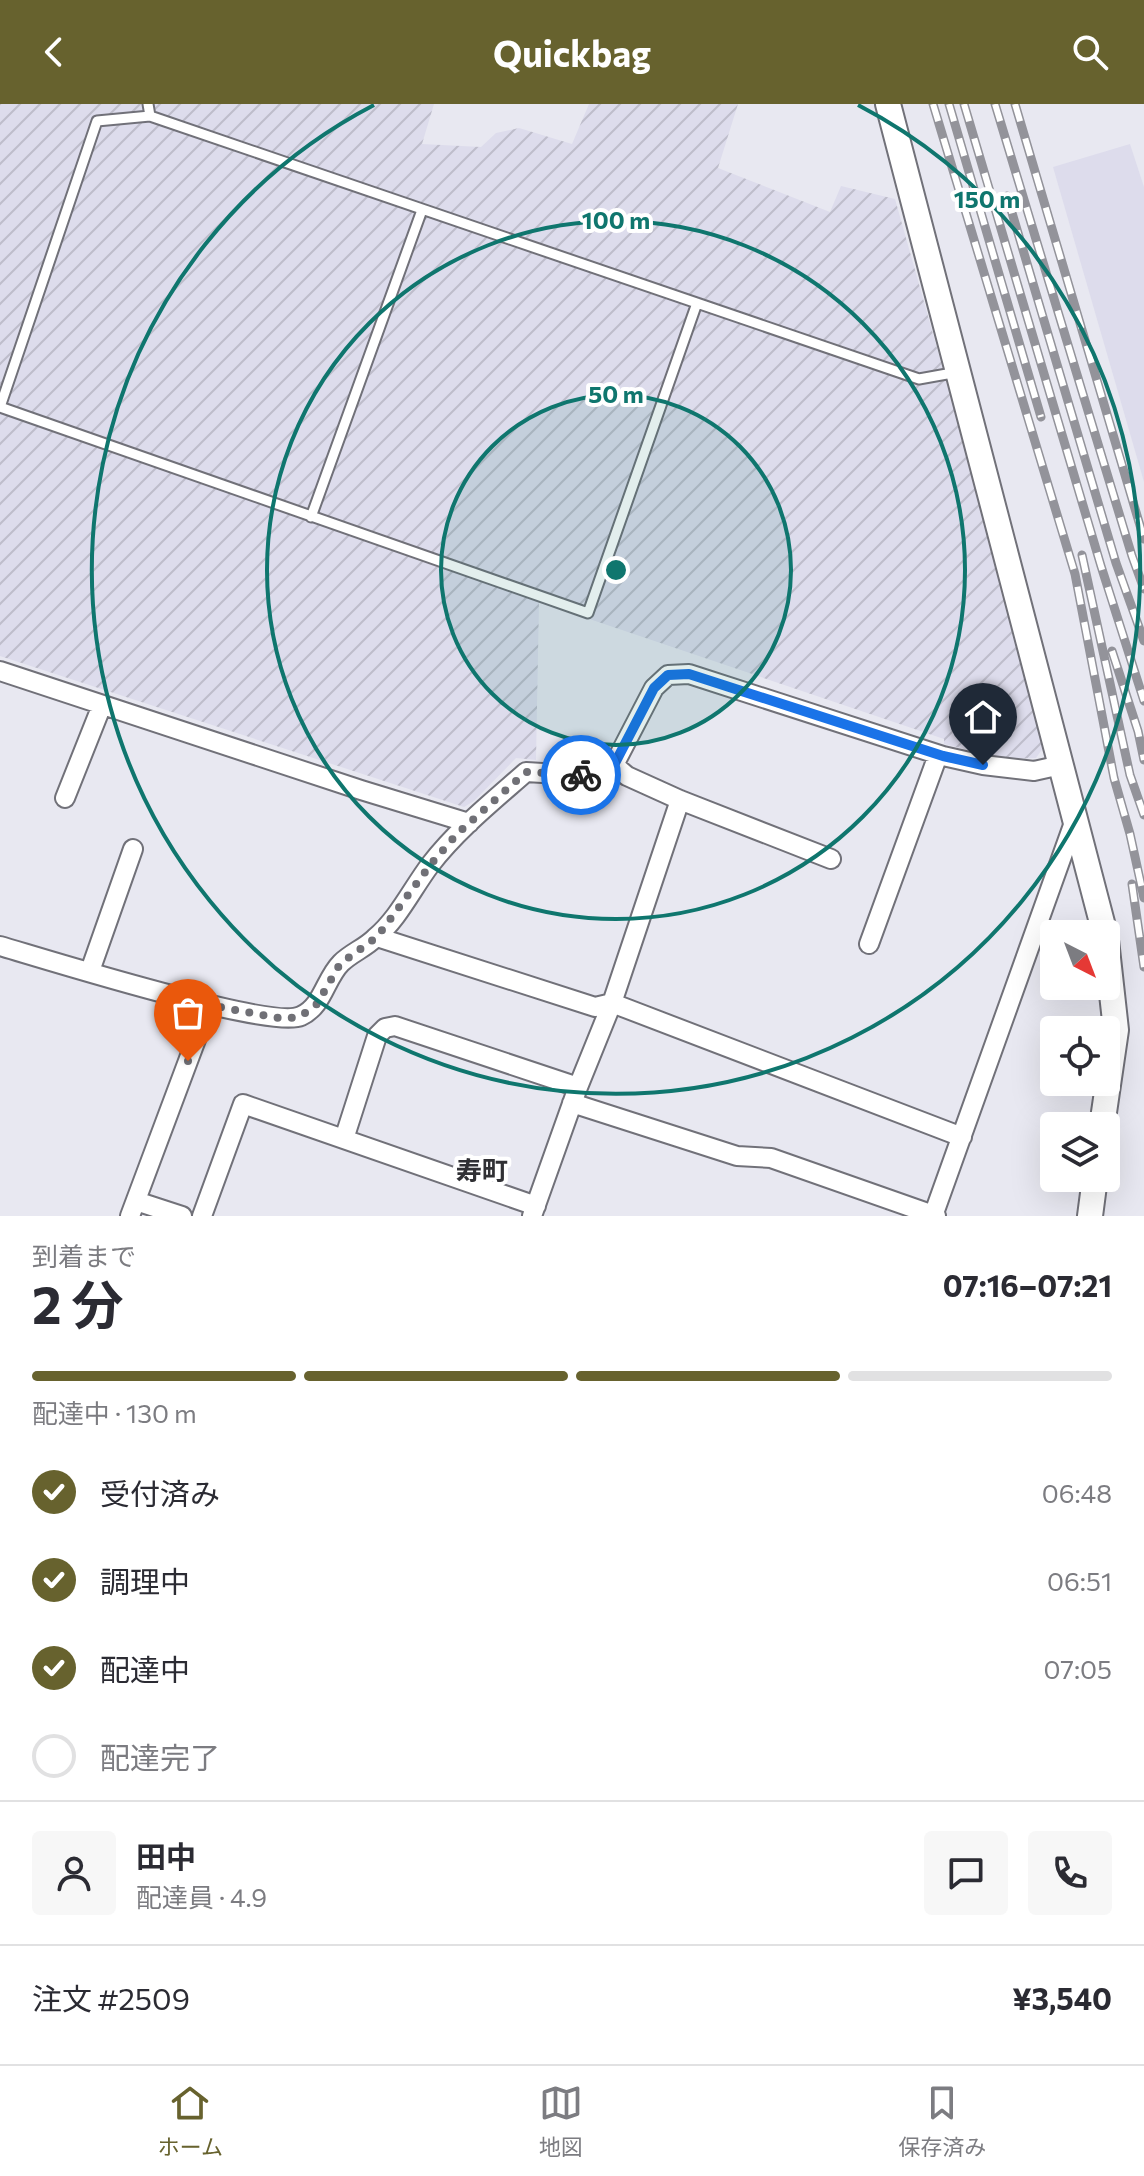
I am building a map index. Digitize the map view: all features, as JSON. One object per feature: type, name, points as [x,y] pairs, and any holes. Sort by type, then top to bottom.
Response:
[{"type":"street","points":[[888,104],[1102,920]]},
{"type":"street","points":[[0,671],[469,823]]},
{"type":"street","points":[[0,946],[209,1005],[284,1019],[301,1016],[317,1004],[340,964],[377,937],[431,864],[469,823],[526,772],[593,776],[614,765],[654,688],[668,675],[689,674],[938,755],[983,765],[1034,771],[1061,765]]},
{"type":"street","points":[[65,798],[102,705]]},
{"type":"street","points":[[869,944],[938,755]]},
{"type":"street","points":[[614,765],[627,776],[680,800],[831,859]]},
{"type":"street","points":[[202,1216],[243,1104],[534,1211],[612,1003],[680,800]]},
{"type":"street","points":[[344,1139],[377,1036],[385,1028],[395,1026],[737,1156],[771,1158],[934,1216],[1076,817]]},
{"type":"street","points":[[90,971],[133,849]]},
{"type":"street","points":[[377,937],[595,1007],[612,1003],[962,1137]]},
{"type":"street","points":[[1104,1112],[1116,1030],[1113,1000]]},
{"type":"street","points":[[182,1216],[133,1208],[209,1005]]},
{"type":"street","points":[[1090,1216],[1093,1192]]},
{"type":"lane","points":[[148,104],[150,116]]},
{"type":"lane","points":[[697,303],[588,613],[0,407],[97,121],[150,116],[422,210],[697,303],[919,379],[958,372]]},
{"type":"lane","points":[[311,517],[422,210]]},
{"type":"shaded area","points":[[0,104],[434,104],[422,144],[481,147],[496,133],[519,128],[572,144],[589,104],[738,104],[718,168],[830,212],[841,186],[895,199],[1032,685],[1043,748],[1036,758],[1005,759],[944,744],[944,739],[539,602],[536,760],[516,758],[474,801],[464,807],[0,656]]},
{"type":"shaded area","points":[[1130,144],[1144,187],[1144,482],[1053,167]]},
{"type":"railway","points":[[933,104],[1075,574],[1114,778],[1144,898]]},
{"type":"railway","points":[[949,104],[1041,417]]},
{"type":"railway","points":[[964,104],[1144,701]]},
{"type":"railway","points":[[995,104],[1144,589]]},
{"type":"railway","points":[[1015,104],[1144,539]]},
{"type":"railway","points":[[1007,196],[1116,563],[1144,641]]},
{"type":"railway","points":[[1082,555],[1130,775],[1144,815]]},
{"type":"railway","points":[[1112,651],[1138,731],[1144,760]]},
{"type":"railway","points":[[1132,884],[1144,967]]},
{"type":"way so far","points":[[188,1061],[209,1005],[284,1019],[301,1016],[317,1004],[340,964],[377,937],[457,834],[526,772],[581,775]]},
{"type":"district","name":"寿町","points":[[482,1169]]},
{"type":"route","points":[[581,775],[593,776],[614,765],[654,688],[668,675],[689,674],[943,756],[983,765]]}]
